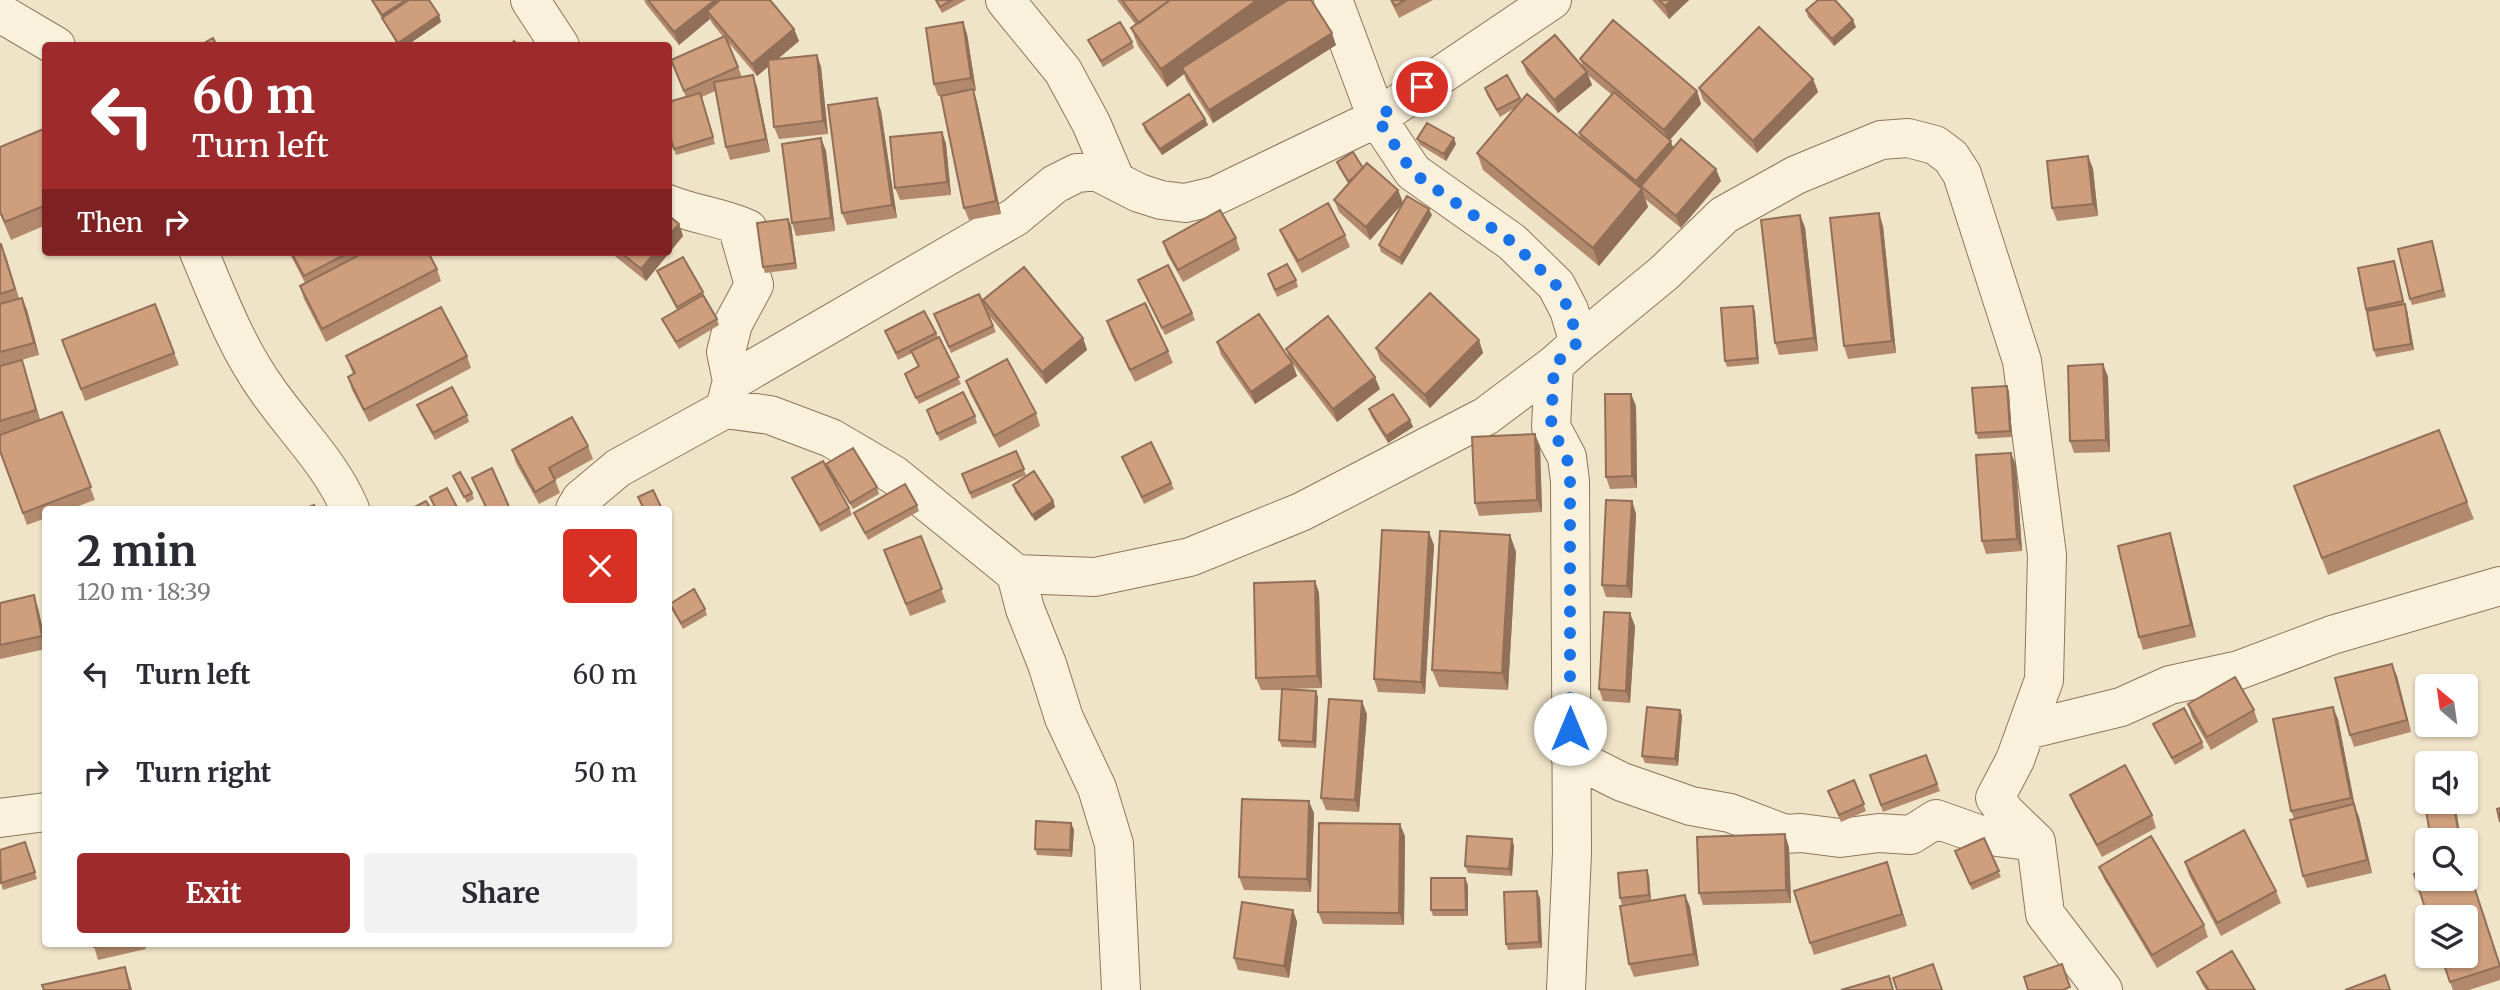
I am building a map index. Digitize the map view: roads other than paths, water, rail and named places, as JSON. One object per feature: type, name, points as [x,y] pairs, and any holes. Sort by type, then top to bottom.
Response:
[{"type":"street","points":[[530,0],[557,42]]},
{"type":"street","points":[[1005,0],[1063,71],[1091,123],[1115,179]]},
{"type":"street","points":[[1333,0],[1377,118],[1413,173],[1512,242],[1556,285],[1569,310],[1566,354],[1551,427]]},
{"type":"street","points":[[577,506],[581,499],[618,468],[728,395],[1015,217],[1055,184],[1077,173],[1096,171],[1139,193],[1161,200],[1185,203],[1216,196],[1377,118],[1552,0]]},
{"type":"street","points":[[0,13],[49,42]]},
{"type":"street","points":[[1016,574],[1095,577],[1190,557],[1301,512],[1486,416],[1664,273],[1724,215],[1796,175],[1881,140],[1908,138],[1935,145],[1951,158],[1962,174],[2022,361],[2047,555],[2044,680],[2015,760],[1995,798],[2006,813],[2036,842],[2045,914],[2103,990]]},
{"type":"street","points":[[672,206],[691,213],[729,220],[748,229],[740,236],[754,285],[733,324],[726,352],[728,395]]},
{"type":"street","points":[[201,256],[236,340],[268,391],[341,488],[349,506]]},
{"type":"street","points":[[728,395],[770,415],[831,438],[894,475],[1016,574],[1025,609],[1065,718],[1097,788],[1114,844],[1121,990]]},
{"type":"street","points":[[1486,416],[1524,415],[1551,427],[1567,457],[1570,481],[1572,853],[1566,990]]},
{"type":"street","points":[[2027,730],[2121,707],[2170,685],[2239,670],[2332,635],[2500,586]]},
{"type":"street","points":[[2044,680],[2084,716]]},
{"type":"street","points":[[1570,756],[1622,782],[1691,806],[1730,813],[1785,834],[1840,838],[1880,833],[1911,835],[1936,819],[1981,835],[2036,842]]},
{"type":"street","points":[[0,818],[42,812]]}]
